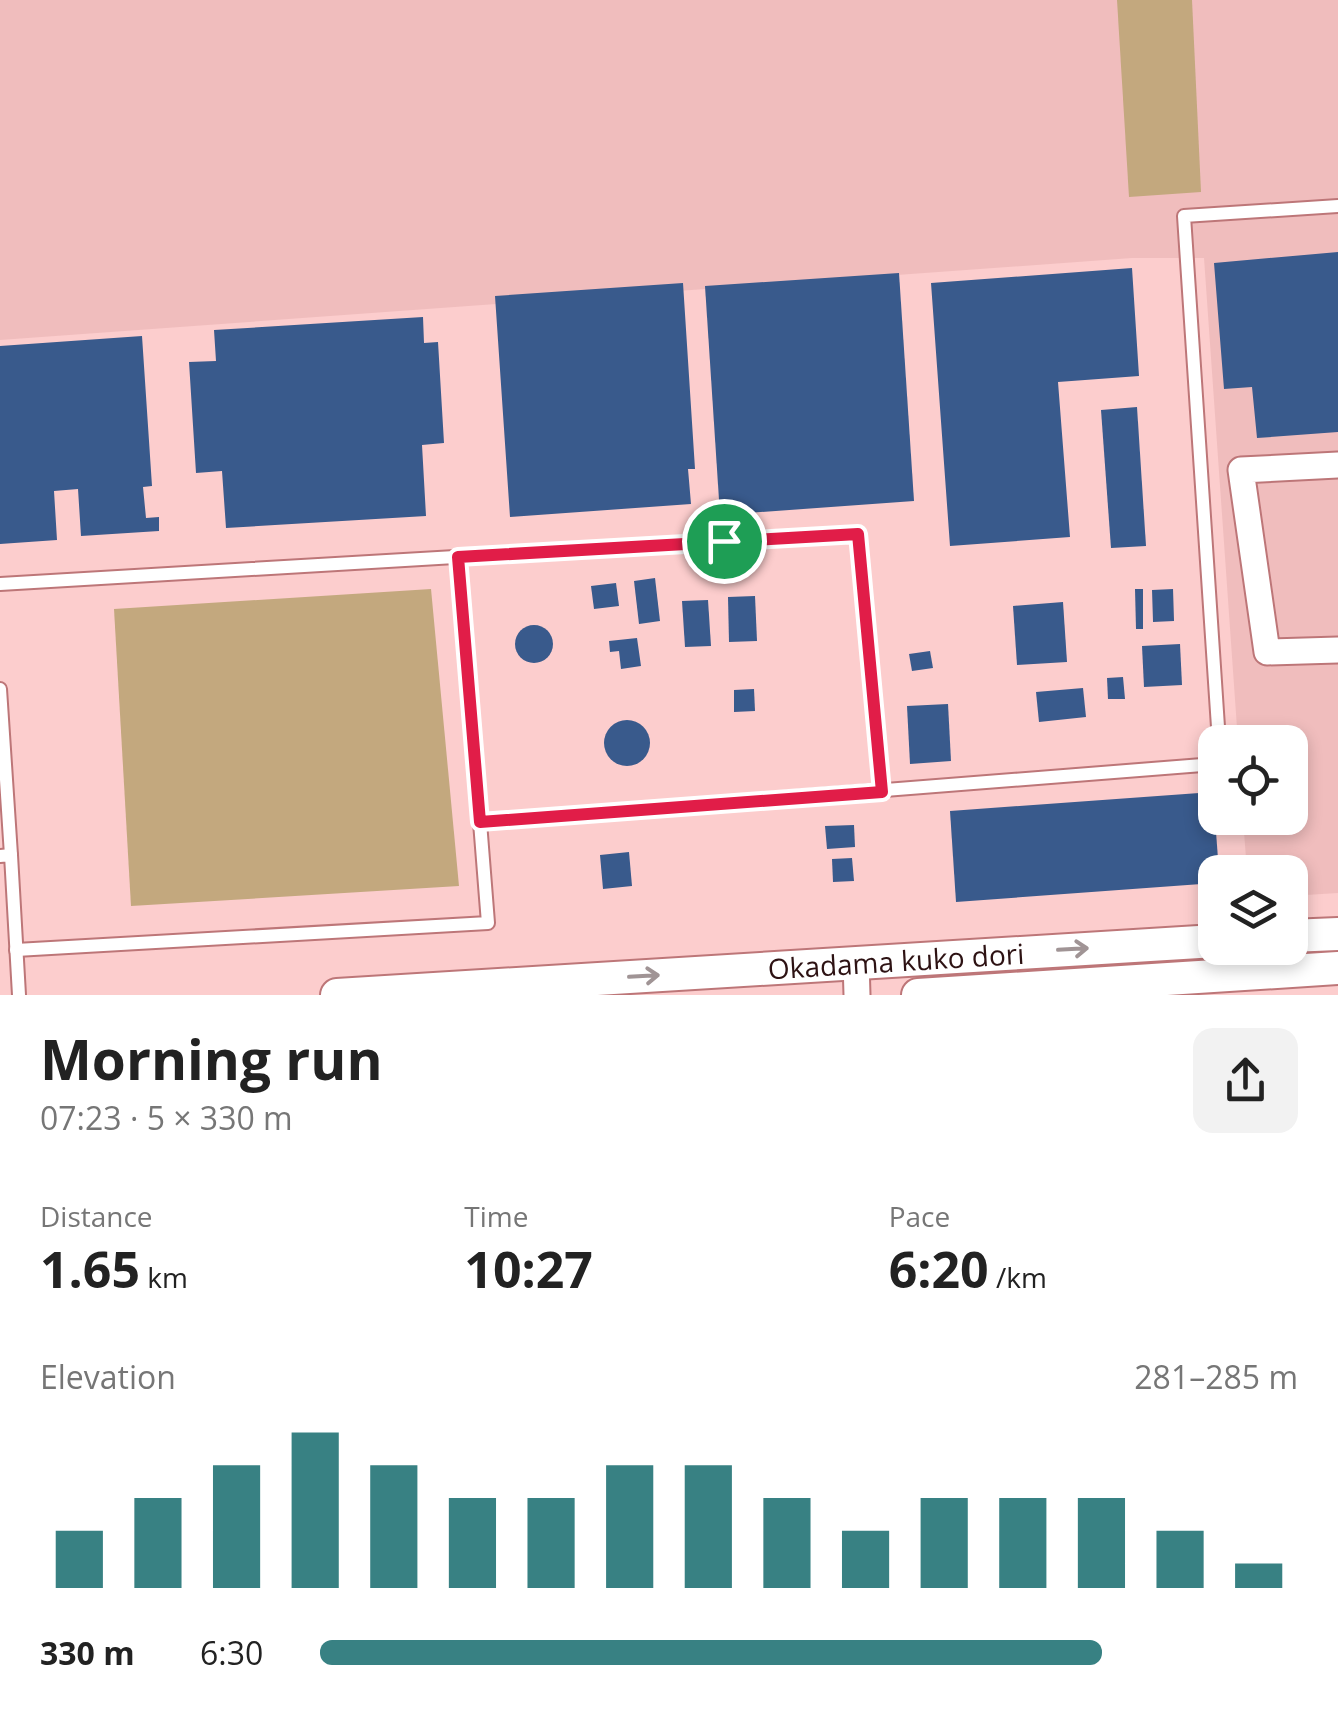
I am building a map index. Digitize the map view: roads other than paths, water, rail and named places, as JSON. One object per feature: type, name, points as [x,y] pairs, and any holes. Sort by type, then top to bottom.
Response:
[{"type":"main road","points":[[1308,935],[1338,934]]},
{"type":"main road","name":"Okadama kuko dori","points":[[337,995],[705,984],[856,961],[1198,942]]},
{"type":"main road","name":"Okadama kuko dori","points":[[918,995],[1319,978]]},
{"type":"street","points":[[1338,465],[1241,470],[1267,652],[1338,650]]},
{"type":"street","points":[[1120,947],[1125,988]]},
{"type":"street","points":[[856,961],[857,995]]},
{"type":"lane","points":[[1218,725],[1184,216],[1338,206]]},
{"type":"lane","points":[[0,584],[858,534],[882,792]]},
{"type":"lane","points":[[16,950],[488,923],[458,557]]},
{"type":"lane","points":[[0,689],[5,855],[19,995]]},
{"type":"lane","points":[[480,822],[1198,765]]}]
